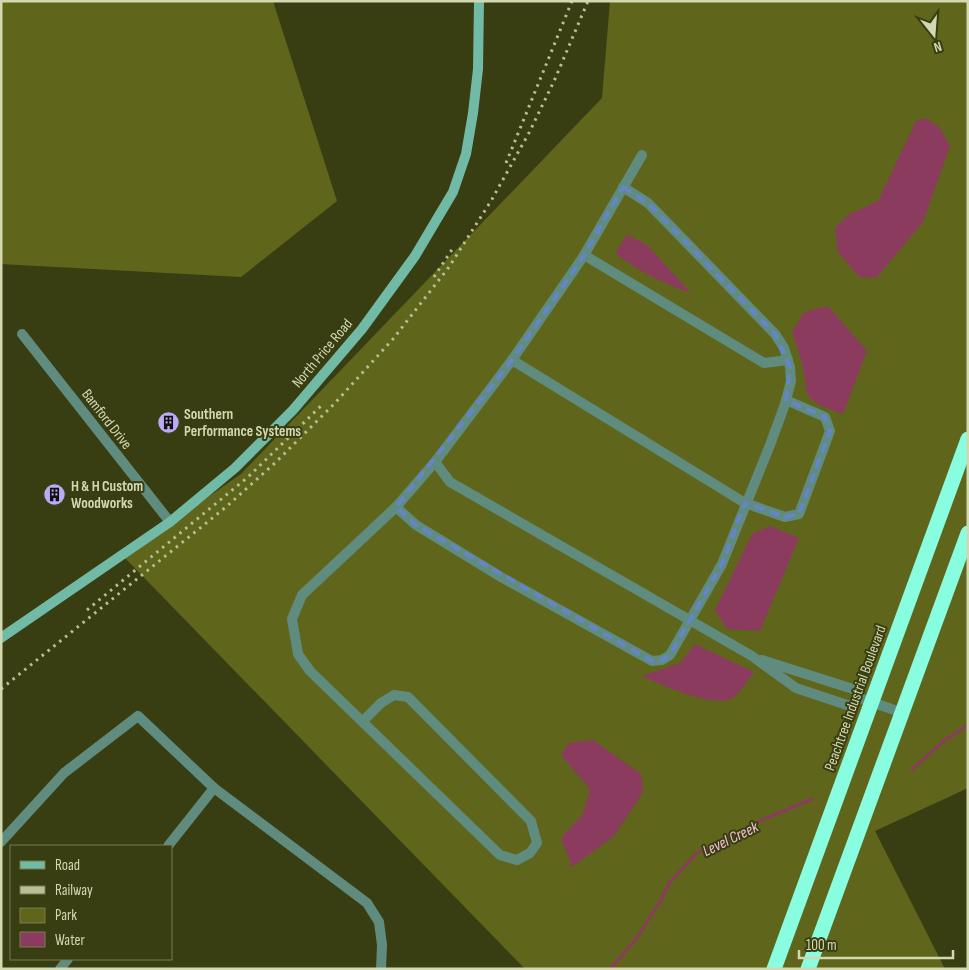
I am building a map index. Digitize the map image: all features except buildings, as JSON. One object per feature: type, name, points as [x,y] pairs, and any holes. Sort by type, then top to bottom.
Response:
[{"type":"highway","name":"Peachtree Industrial Boulevard","points":[[774,969],[866,700],[968,439]]},
{"type":"highway","points":[[808,969],[968,534]]},
{"type":"street","name":"North Price Road","points":[[1,638],[170,522],[235,468],[306,395],[362,329],[415,256],[453,192],[466,154],[473,113],[478,69],[479,1]]},
{"type":"street","points":[[363,721],[381,703],[394,695],[408,697],[531,821],[537,842],[530,853],[517,860],[500,855],[310,671],[298,654],[292,619],[302,595],[396,507],[435,462],[512,360],[584,254],[642,155]]},
{"type":"street","points":[[396,507],[416,525],[501,576],[652,660],[662,660],[670,655],[722,564],[786,400],[791,381],[790,367],[784,348],[775,334],[648,203],[623,187]]},
{"type":"street","points":[[584,254],[764,363],[788,360]]},
{"type":"street","name":"Bamford Drive","points":[[22,334],[170,522]]},
{"type":"street","points":[[512,360],[746,504],[785,517],[799,514],[830,430],[825,417],[786,400]]},
{"type":"street","points":[[435,462],[450,482],[752,656],[796,688],[850,706],[866,700]]},
{"type":"street","points":[[752,656],[856,690],[866,700],[903,713]]},
{"type":"street","points":[[1,842],[64,773],[138,716],[214,788],[367,904],[379,922],[382,945],[381,969]]},
{"type":"street","points":[[169,845],[214,788]]},
{"type":"highlighted area","points":[[623,187],[648,203],[775,334],[790,367],[786,400],[825,417],[830,431],[799,514],[785,517],[745,503],[722,564],[670,655],[662,660],[652,661],[416,525],[396,507],[512,360],[583,257]]},
{"type":"green space","points":[[1,1],[273,1],[337,201],[241,277],[1,264]]},
{"type":"green space","points":[[610,1],[968,1],[968,788],[875,831],[945,969],[525,969],[123,556],[241,474],[602,98]]},
{"type":"water","points":[[926,118],[940,128],[950,146],[923,222],[876,278],[859,277],[838,252],[835,228],[848,215],[878,201],[916,121]]},
{"type":"water","points":[[627,235],[647,245],[691,293],[652,276],[615,253]]},
{"type":"water","points":[[828,306],[867,351],[843,414],[819,405],[807,395],[802,363],[792,332],[804,312]]},
{"type":"water","points":[[770,526],[799,538],[760,631],[727,629],[715,610],[752,534]]},
{"type":"water","points":[[695,644],[754,672],[734,697],[722,701],[700,698],[642,676],[680,663]]},
{"type":"water","points":[[593,740],[641,774],[643,792],[614,836],[572,867],[561,838],[583,814],[590,789],[561,755],[569,743]]},
{"type":"waterway","name":"Level Creek","points":[[912,769],[944,741],[968,725]]},
{"type":"waterway","name":"Level Creek","points":[[610,969],[637,938],[661,900],[669,883],[697,853],[760,821],[812,799]]},
{"type":"railway","points":[[506,163],[572,1]]},
{"type":"railway","points":[[1,689],[226,507],[275,463],[335,403],[393,339],[449,267],[491,201],[530,131],[555,79],[588,1]]},
{"type":"railway","points":[[434,277],[453,248]]},
{"type":"railway","points":[[87,610],[248,477],[322,405]]},
{"type":"place","name":"Southern Performance Systems","points":[[168,423]]},
{"type":"place","name":"H & H Custom Woodworks","points":[[55,495]]}]
